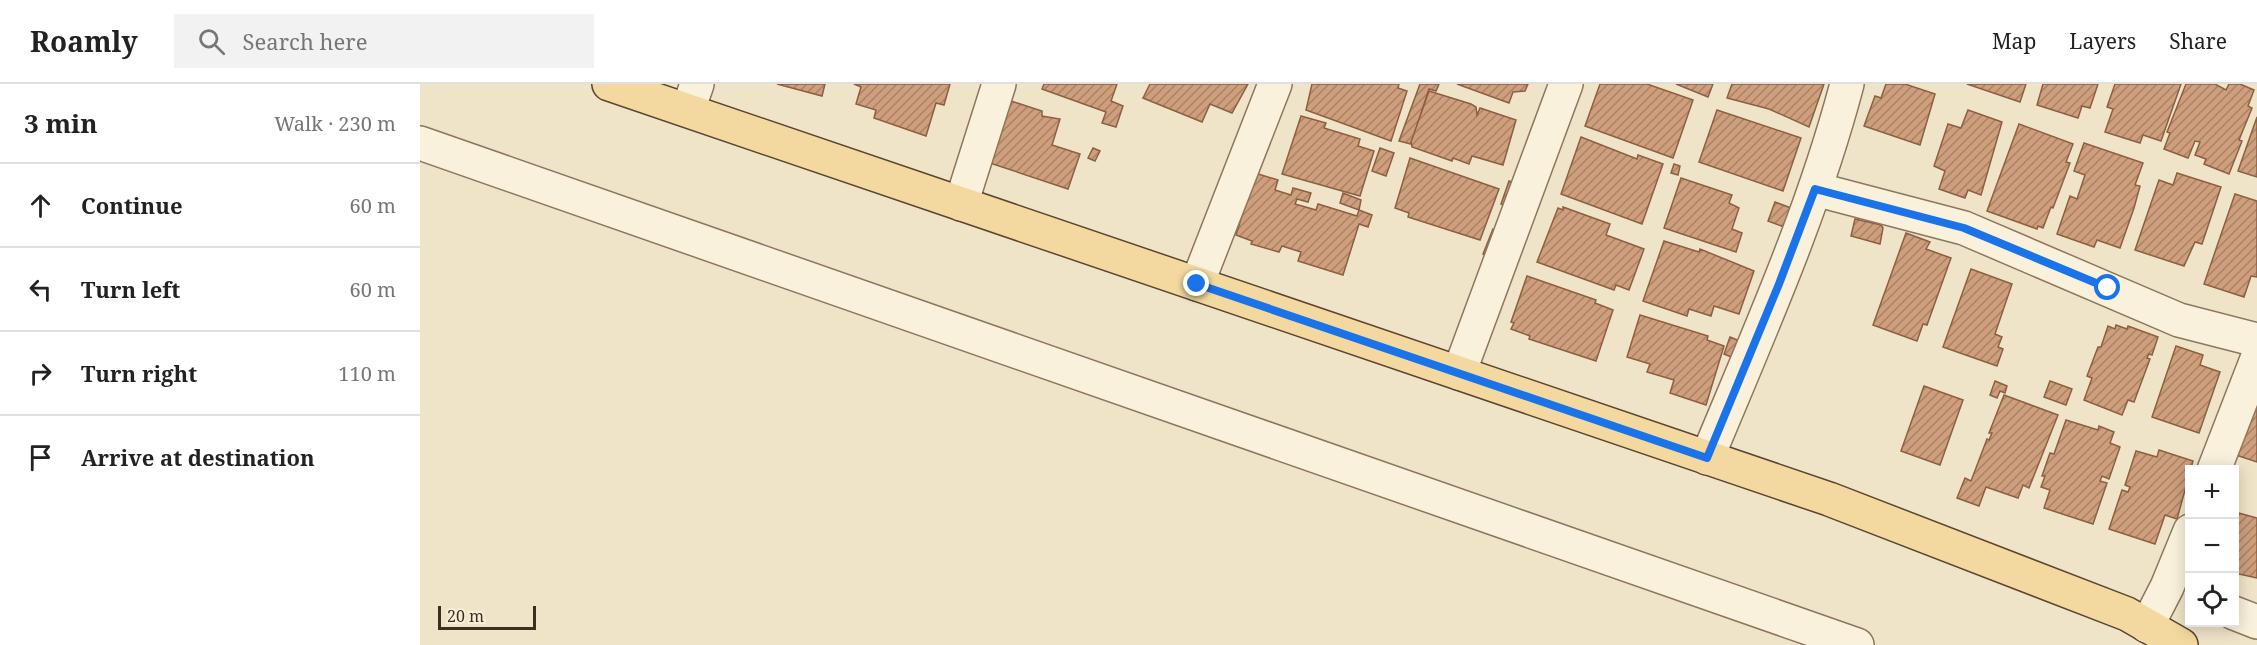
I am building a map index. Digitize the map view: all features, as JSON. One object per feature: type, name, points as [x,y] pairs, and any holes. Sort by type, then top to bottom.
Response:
[{"type":"main road","points":[[609,84],[692,97],[962,204],[1829,500],[2127,614],[2181,645]]},
{"type":"street","points":[[962,204],[999,84]]},
{"type":"street","points":[[1197,284],[1275,84]]},
{"type":"street","points":[[1459,373],[1566,84]]},
{"type":"street","points":[[1707,458],[1779,284],[1815,189],[1832,143],[1847,84]]},
{"type":"street","points":[[420,143],[1857,645]]},
{"type":"street","points":[[1815,189],[1964,228],[2179,320],[2257,340]]},
{"type":"street","points":[[2216,465],[2257,359]]},
{"type":"street","points":[[2147,626],[2178,592],[2185,556]]},
{"type":"street","points":[[2239,615],[2257,622]]},
{"type":"building","points":[[777,84],[825,84],[822,96]]},
{"type":"building","points":[[854,84],[950,84],[944,105],[936,103],[926,136],[874,118],[876,110],[856,104],[861,87]]},
{"type":"building","points":[[1044,84],[1117,84],[1111,101],[1123,106],[1116,127],[1102,123],[1106,112],[1042,89]]},
{"type":"building","points":[[1150,84],[1248,84],[1232,113],[1210,104],[1202,122],[1143,98]]},
{"type":"building","points":[[1312,84],[1399,84],[1398,88],[1407,91],[1391,141],[1306,110]]},
{"type":"building","points":[[1420,84],[1439,84],[1436,91],[1429,89],[1411,144],[1399,141]]},
{"type":"building","points":[[1457,84],[1528,84],[1525,91],[1513,92],[1509,103]]},
{"type":"building","points":[[1600,84],[1647,84],[1693,100],[1673,158],[1585,126]]},
{"type":"building","points":[[1676,84],[1713,84],[1708,97]]},
{"type":"building","points":[[1732,84],[1824,84],[1809,127],[1769,109],[1727,98]]},
{"type":"building","points":[[1886,84],[1905,84],[1935,94],[1920,145],[1864,126],[1875,96],[1881,98]]},
{"type":"building","points":[[1967,84],[2026,84],[2020,102]]},
{"type":"building","points":[[2043,84],[2098,84],[2090,108],[2082,106],[2078,118],[2037,105]]},
{"type":"building","points":[[2115,84],[2181,84],[2161,141],[2143,135],[2140,143],[2105,132],[2113,109],[2107,107]]},
{"type":"building","points":[[2186,84],[2215,84],[2226,90],[2229,84],[2240,84],[2254,90],[2248,106],[2252,108],[2229,174],[2204,164],[2206,159],[2195,155],[2200,142],[2195,141],[2188,158],[2164,149],[2170,133],[2167,132]]},
{"type":"building","points":[[1429,91],[1471,104],[1476,107],[1477,115],[1480,108],[1516,120],[1503,165],[1472,156],[1469,164],[1453,158],[1452,161],[1412,147],[1411,142]]},
{"type":"building","points":[[1011,101],[1042,111],[1042,116],[1060,119],[1052,145],[1080,154],[1068,189],[990,163]]},
{"type":"building","points":[[1717,110],[1801,138],[1783,191],[1699,162]]},
{"type":"building","points":[[1968,110],[2002,122],[1981,195],[1968,190],[1965,198],[1939,189],[1945,171],[1934,166],[1948,124],[1961,128]]},
{"type":"building","points":[[1301,116],[1326,123],[1324,128],[1360,139],[1358,146],[1374,151],[1360,196],[1282,174]]},
{"type":"building","points":[[2257,117],[2257,177],[2238,171]]},
{"type":"building","points":[[2019,124],[2073,144],[2066,162],[2070,163],[2043,228],[2038,226],[2037,229],[1987,211]]},
{"type":"building","points":[[1581,137],[1637,159],[1638,155],[1663,164],[1642,224],[1561,194]]},
{"type":"building","points":[[2084,143],[2143,163],[2135,185],[2140,186],[2120,248],[2097,240],[2094,247],[2057,234],[2070,196],[2077,199],[2085,175],[2074,171]]},
{"type":"building","points":[[1093,148],[1100,151],[1095,161],[1088,158]]},
{"type":"building","points":[[1380,148],[1394,153],[1386,176],[1372,171]]},
{"type":"building","points":[[1410,158],[1499,189],[1480,240],[1408,217],[1409,213],[1395,208]]},
{"type":"building","points":[[1674,164],[1680,166],[1678,175],[1671,173]]},
{"type":"building","points":[[1255,173],[1278,180],[1275,190],[1291,195],[1293,188],[1311,193],[1308,202],[1297,199],[1295,204],[1316,210],[1318,204],[1357,216],[1359,210],[1372,215],[1368,227],[1359,224],[1343,275],[1298,261],[1301,252],[1282,246],[1279,252],[1251,244],[1252,241],[1236,235]]},
{"type":"building","points":[[2177,173],[2221,187],[2202,244],[2195,242],[2184,266],[2135,250],[2159,180],[2173,185]]},
{"type":"building","points":[[1681,178],[1732,195],[1729,203],[1739,208],[1732,229],[1742,233],[1736,252],[1664,228]]},
{"type":"building","points":[[1509,181],[1518,184],[1509,207],[1501,204]]},
{"type":"building","points":[[1343,193],[1361,200],[1359,210],[1340,203]]},
{"type":"building","points":[[2235,194],[2257,201],[2257,277],[2251,276],[2244,297],[2204,284]]},
{"type":"building","points":[[1775,202],[1799,211],[1792,230],[1768,221]]},
{"type":"building","points":[[1563,207],[1610,224],[1606,235],[1644,249],[1629,290],[1616,285],[1614,290],[1537,262],[1558,208],[1563,210]]},
{"type":"building","points":[[1855,219],[1881,225],[1883,228],[1880,244],[1851,236]]},
{"type":"building","points":[[1493,229],[1501,231],[1491,257],[1483,254]]},
{"type":"building","points":[[1906,233],[1930,242],[1926,249],[1951,258],[1927,325],[1923,324],[1917,341],[1873,325]]},
{"type":"building","points":[[1664,241],[1699,252],[1700,249],[1754,271],[1739,314],[1714,306],[1711,316],[1689,309],[1687,316],[1643,301]]},
{"type":"building","points":[[1971,269],[2012,284],[1995,334],[2002,337],[1998,347],[2003,349],[1997,366],[1943,347]]},
{"type":"building","points":[[1527,276],[1596,300],[1595,303],[1613,310],[1596,361],[1529,339],[1530,336],[1511,329],[1514,323],[1511,322]]},
{"type":"building","points":[[1640,315],[1708,336],[1707,340],[1724,346],[1706,405],[1670,393],[1674,380],[1647,372],[1650,364],[1627,357]]},
{"type":"building","points":[[2116,325],[2127,329],[2128,326],[2158,337],[2152,355],[2149,354],[2147,358],[2150,359],[2134,402],[2128,400],[2122,415],[2084,400],[2092,378],[2087,376],[2098,347],[2101,347],[2108,326],[2115,329]]},
{"type":"building","points":[[1730,337],[1747,344],[1741,361],[1724,354]]},
{"type":"building","points":[[2176,346],[2203,355],[2200,365],[2220,372],[2199,433],[2152,417]]},
{"type":"building","points":[[1995,381],[2007,386],[2005,393],[2000,391],[1997,398],[1990,395]]},
{"type":"building","points":[[2050,381],[2072,389],[2066,405],[2044,397]]},
{"type":"building","points":[[1924,386],[1963,400],[1940,465],[1901,451]]},
{"type":"building","points":[[2004,395],[2058,415],[2029,488],[2023,485],[2018,498],[1986,487],[1979,506],[1957,498],[1965,478],[1971,481],[1987,439],[1989,440],[1992,433],[1989,433]]},
{"type":"building","points":[[2257,395],[2257,462],[2236,455]]},
{"type":"building","points":[[2066,420],[2098,430],[2099,426],[2114,432],[2110,443],[2120,447],[2109,479],[2102,476],[2100,481],[2107,483],[2093,524],[2044,508],[2050,490],[2041,487],[2045,476],[2042,476],[2050,453],[2054,454]]},
{"type":"building","points":[[2159,450],[2193,461],[2192,465],[2185,465],[2185,490],[2177,519],[2165,515],[2155,544],[2109,529],[2122,490],[2128,492],[2130,487],[2125,485],[2136,451],[2157,457]]},
{"type":"building","points":[[2239,513],[2257,518],[2257,578],[2239,574]]},
{"type":"route","points":[[1197,284],[1707,458],[1779,284],[1815,189],[1964,228],[2108,288]]}]
